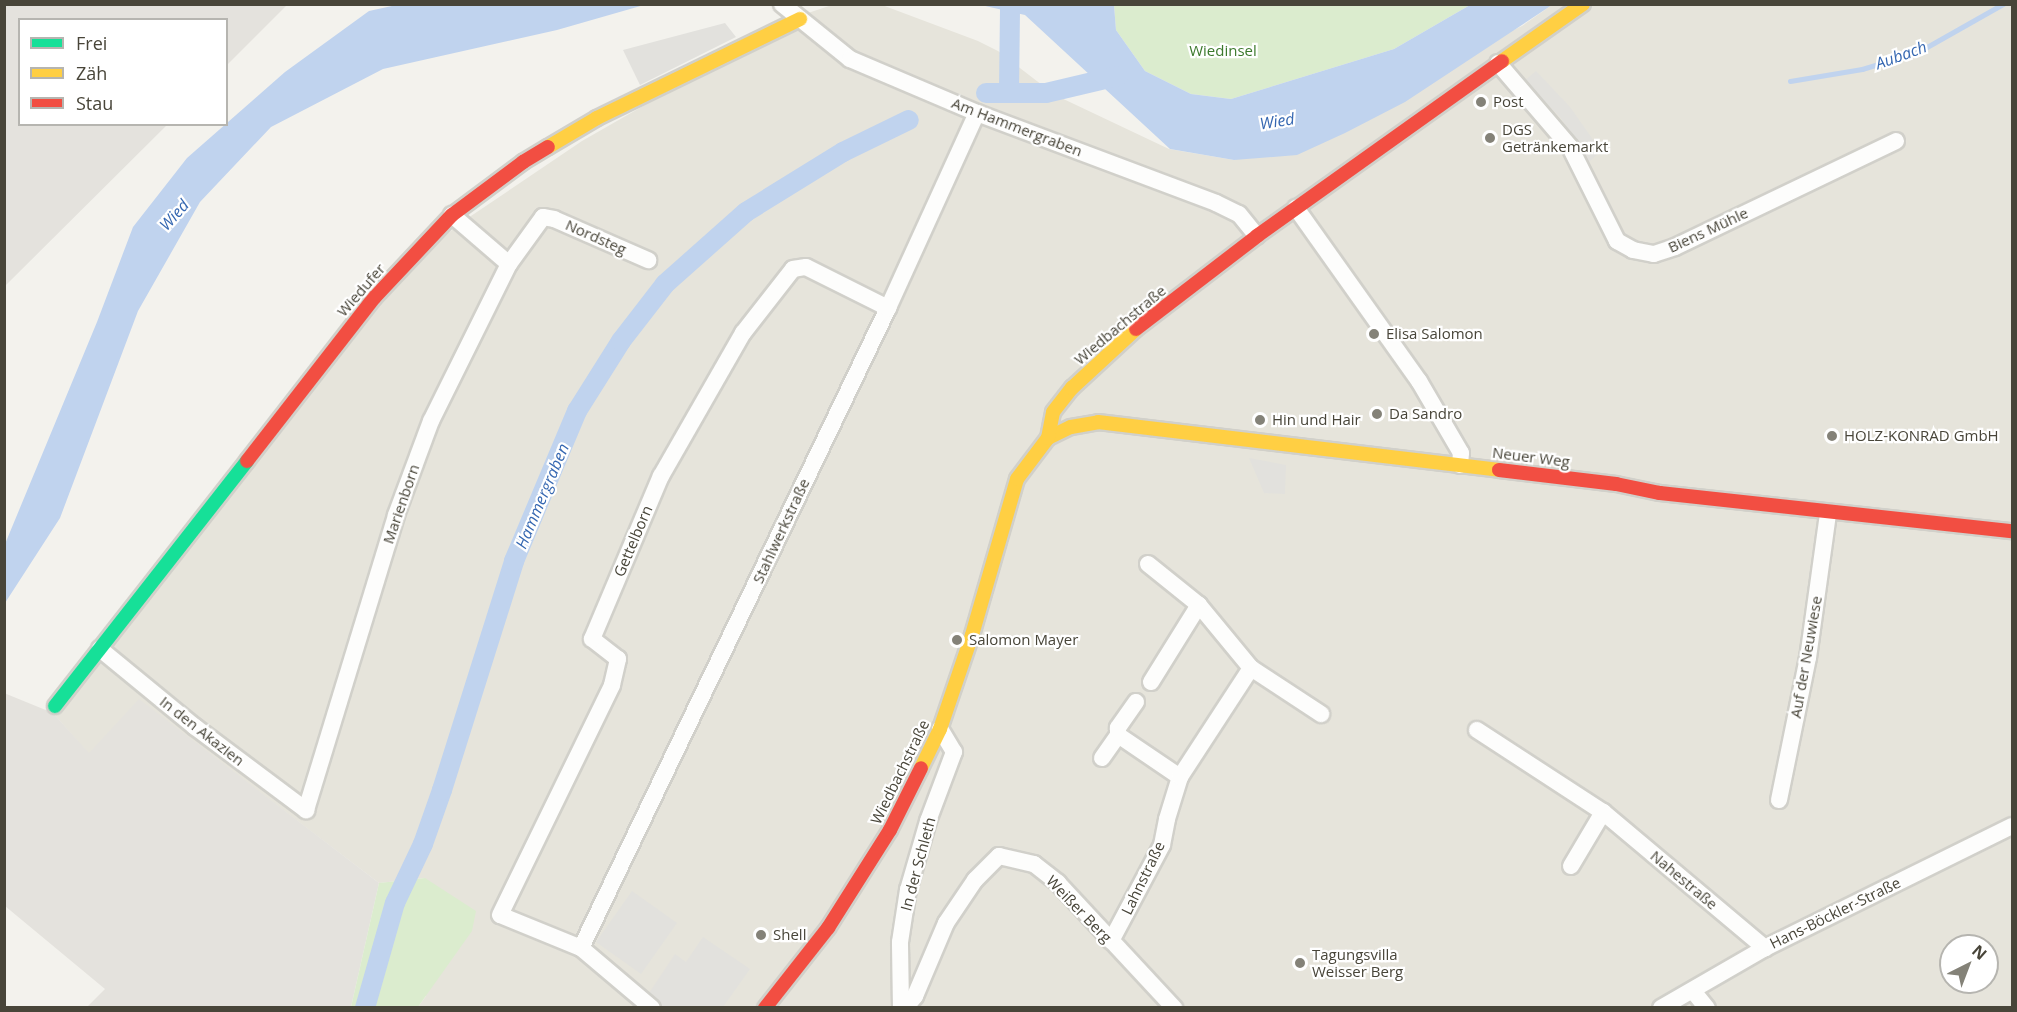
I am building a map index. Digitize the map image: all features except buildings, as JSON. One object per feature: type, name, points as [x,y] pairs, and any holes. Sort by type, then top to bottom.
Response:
[{"type":"street","name":"Am Hammergraben","points":[[782,4],[850,59],[977,113],[1216,203],[1239,214],[1257,236]]},
{"type":"street","name":"Wiedbachstraße","points":[[765,1008],[828,928],[890,831],[940,729],[972,635],[1017,479],[1026,464],[1048,438],[1053,412],[1096,364],[1124,339],[1257,236],[1583,4]]},
{"type":"street","name":"Wiedufer","points":[[55,706],[374,298],[452,215],[523,162],[597,118],[800,19]]},
{"type":"street","name":"Biens Mühle","points":[[1498,63],[1570,147],[1617,241],[1633,250],[1654,255],[1896,141]]},
{"type":"street","name":"Stahlwerkstraße","points":[[581,948],[888,308],[977,113]]},
{"type":"street","points":[[1296,208],[1419,381],[1461,453],[1460,465]]},
{"type":"street","points":[[452,215],[509,264]]},
{"type":"street","name":"Marienborn","points":[[306,810],[396,514],[430,422],[509,264],[543,217]]},
{"type":"street","name":"Nordsteg","points":[[543,217],[555,219],[648,260]]},
{"type":"street","name":"Gettelborn","points":[[581,948],[500,915],[612,685],[618,659],[592,639],[661,476],[743,333],[794,269],[806,267],[888,308]]},
{"type":"street","name":"Neuer Weg","points":[[1048,438],[1071,427],[1098,422],[1616,484],[1660,493],[1828,513],[2013,531]]},
{"type":"street","name":"Auf der Neuwiese","points":[[1779,800],[1808,658],[1828,513]]},
{"type":"street","points":[[1148,564],[1199,605],[1251,668],[1321,714]]},
{"type":"street","points":[[1151,682],[1199,605]]},
{"type":"street","name":"In den Akazien","points":[[100,649],[195,727],[306,810]]},
{"type":"street","name":"Lahnstraße","points":[[1111,942],[1162,845],[1167,819],[1180,777],[1251,668]]},
{"type":"street","points":[[1102,759],[1118,735],[1118,728],[1136,702]]},
{"type":"street","name":"In der Schleth","points":[[903,1008],[900,942],[908,890],[928,821],[954,752],[940,729]]},
{"type":"street","name":"Nahestraße","points":[[1477,730],[1603,813],[1765,948]]},
{"type":"street","points":[[1118,735],[1180,777]]},
{"type":"street","points":[[1571,866],[1603,813]]},
{"type":"street","name":"Hans-Böckler-Straße","points":[[1661,1008],[1765,948],[2013,826]]},
{"type":"street","name":"Weißer Berg","points":[[903,1008],[915,996],[946,923],[975,880],[999,856],[1034,864],[1058,883],[1174,1008]]},
{"type":"street","points":[[581,948],[652,1008]]},
{"type":"street","points":[[1693,991],[1707,1008]]},
{"type":"shaded area","points":[[5,4],[287,4],[228,64],[228,18],[18,18],[18,126],[166,126],[5,286]]},
{"type":"shaded area","points":[[832,5],[882,5],[978,41],[998,51],[1055,95],[1169,149],[1234,160],[1522,26],[1552,5],[2012,5],[2012,1007],[418,1007],[426,996],[425,878],[379,883],[139,700],[89,754],[53,713],[378,301],[443,237],[582,141],[802,15]]},
{"type":"shaded area","points":[[725,23],[736,37],[640,85],[623,50]]},
{"type":"shaded area","points":[[1536,71],[1570,107],[1601,151],[1589,162],[1560,117],[1524,81]]},
{"type":"shaded area","points":[[1249,458],[1286,465],[1285,494],[1264,493]]},
{"type":"shaded area","points":[[4,693],[53,713],[89,753],[139,699],[379,883],[351,1007],[87,1007],[105,989],[5,906]]},
{"type":"shaded area","points":[[632,891],[677,923],[641,974],[596,942]]},
{"type":"shaded area","points":[[703,937],[750,969],[723,1007],[663,1007],[647,996],[675,954],[686,962]]},
{"type":"green space","name":"Wiedinsel","points":[[1114,5],[1470,5],[1394,49],[1231,99],[1191,94],[1145,71],[1116,30]]},
{"type":"green space","points":[[425,878],[476,911],[472,931],[418,1007],[351,1007],[379,883]]},
{"type":"water","name":"Wied","points":[[401,4],[644,5],[557,30],[383,69],[271,127],[200,202],[138,311],[60,518],[5,603],[5,544],[97,322],[133,227],[187,158],[223,126],[228,126],[228,122],[285,72],[369,11]]},
{"type":"water","name":"Wied","points":[[981,5],[1114,5],[1116,30],[1145,71],[1191,94],[1231,99],[1394,49],[1470,5],[1552,5],[1405,102],[1345,133],[1297,155],[1234,160],[1170,149],[1025,15]]},
{"type":"waterway","points":[[1009,92],[1010,4]]},
{"type":"waterway","name":"Aubach","points":[[1790,81],[1862,69],[1918,52],[2003,4]]},
{"type":"waterway","name":"Hammergraben","points":[[986,93],[1046,93],[1118,76]]},
{"type":"waterway","name":"Hammergraben","points":[[365,1008],[395,903],[423,844],[442,790],[514,561],[577,411],[621,341],[665,284],[746,212],[843,152],[909,120]]},
{"type":"traffic: fast","points":[[55,706],[247,461]]},
{"type":"traffic: slow","points":[[1502,61],[1583,4]]},
{"type":"traffic: slow","points":[[548,147],[597,118],[800,19]]},
{"type":"traffic: slow","points":[[921,768],[940,729],[972,635],[1017,479],[1048,438],[1053,412],[1072,388],[1136,329]]},
{"type":"traffic: slow","points":[[1048,438],[1071,427],[1098,422],[1499,470]]},
{"type":"traffic: jam","points":[[1136,329],[1257,236],[1502,61]]},
{"type":"traffic: jam","points":[[247,461],[374,298],[452,215],[523,162],[548,147]]},
{"type":"traffic: jam","points":[[1499,470],[1616,484],[1660,493],[2012,531]]},
{"type":"traffic: jam","points":[[765,1008],[828,928],[890,830],[921,768]]},
{"type":"place","name":"Post","points":[[1481,102]]},
{"type":"place","name":"DGS Getränkemarkt","points":[[1490,138]]},
{"type":"place","name":"Elisa Salomon","points":[[1374,334]]},
{"type":"place","name":"Da Sandro","points":[[1377,414]]},
{"type":"place","name":"Hin und Hair","points":[[1260,420]]},
{"type":"place","name":"HOLZ-KONRAD GmbH","points":[[1832,436]]},
{"type":"place","name":"Salomon Mayer","points":[[957,640]]},
{"type":"place","name":"Shell","points":[[761,935]]},
{"type":"place","name":"Tagungsvilla Weisser Berg","points":[[1300,963]]}]
